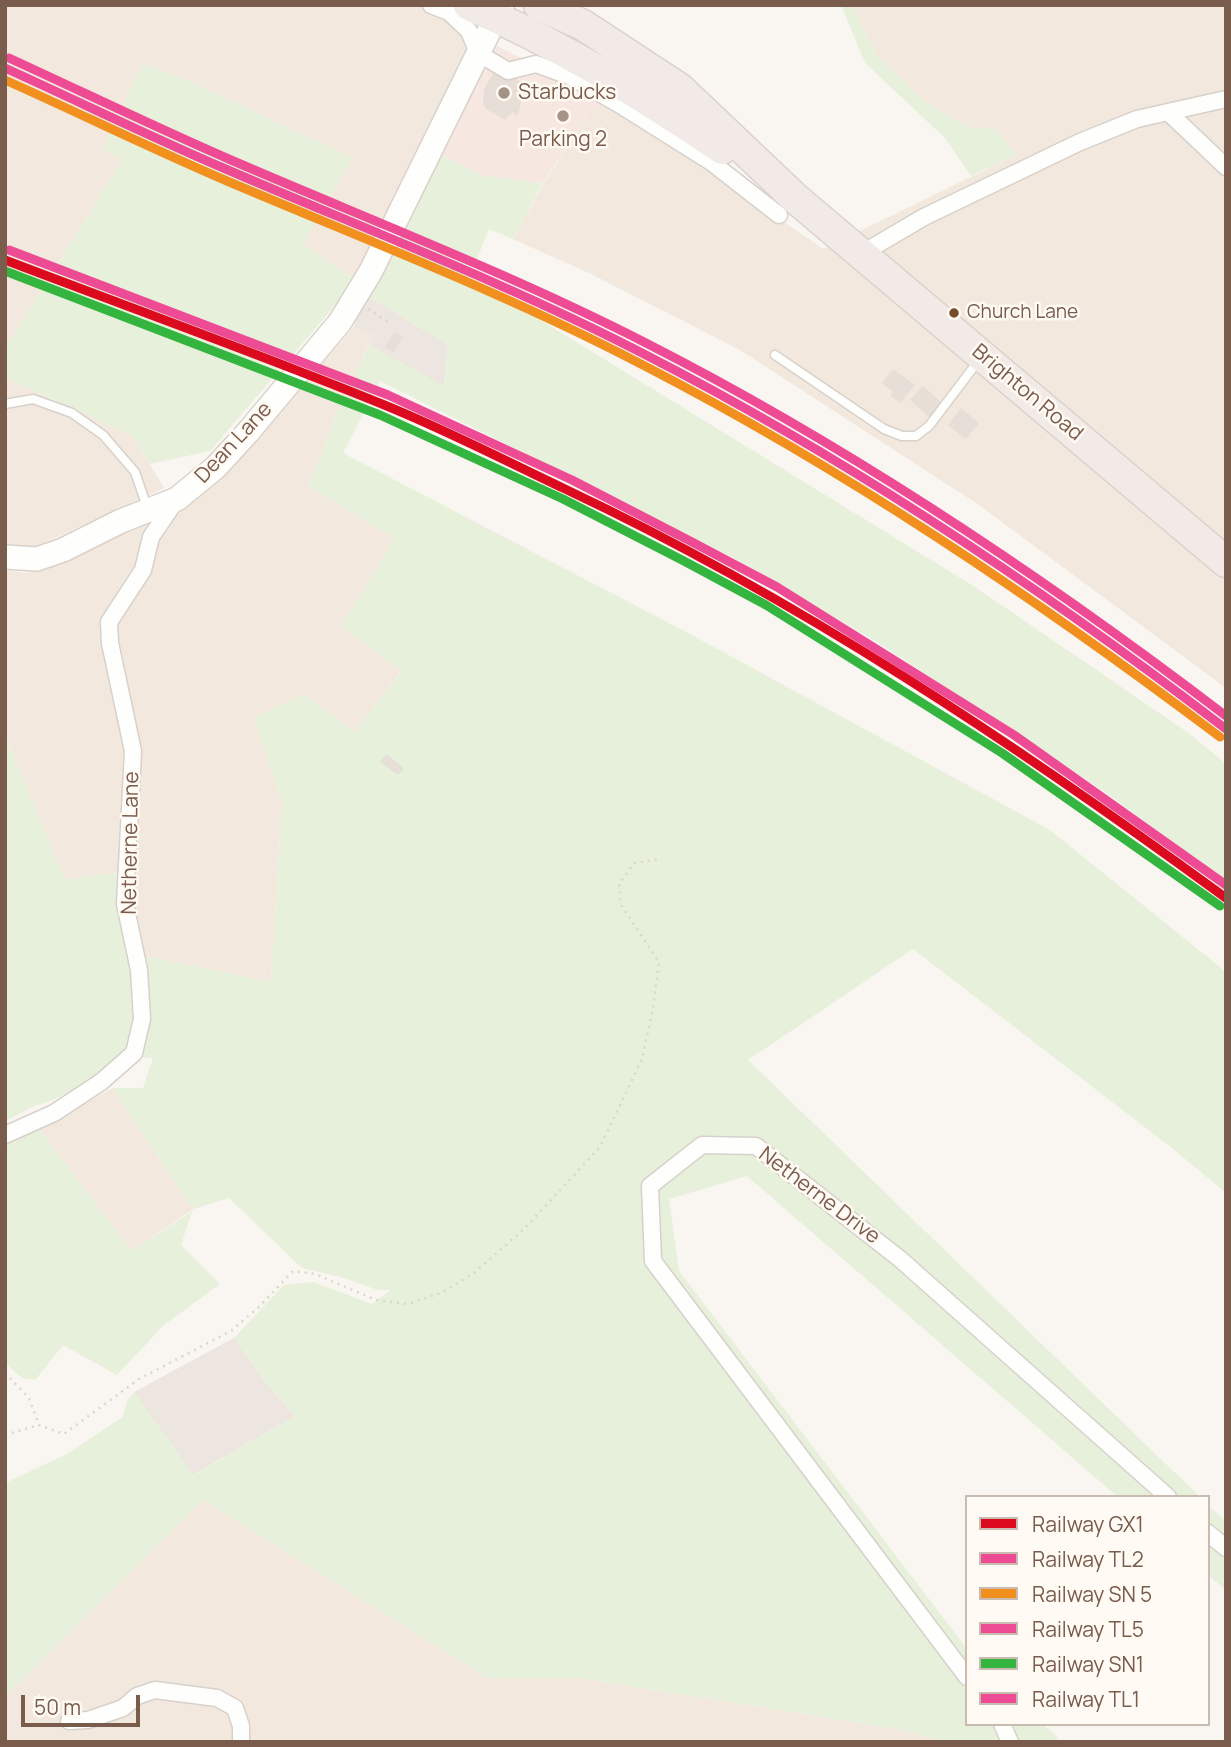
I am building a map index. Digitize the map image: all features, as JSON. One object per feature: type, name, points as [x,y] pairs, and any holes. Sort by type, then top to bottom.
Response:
[{"type":"highway","name":"Brighton Road","points":[[539,5],[583,25],[679,89],[787,207]]},
{"type":"highway","name":"Brighton Road","points":[[472,9],[616,92],[667,111],[787,207],[861,254],[1226,562]]},
{"type":"street","points":[[431,5],[472,9],[469,31],[478,53]]},
{"type":"street","name":"Dean Lane","points":[[5,557],[37,559],[177,499],[216,467],[248,432],[340,322],[371,271],[478,53],[472,9]]},
{"type":"street","name":"Brighton Road","points":[[478,53],[508,71],[536,64],[616,92]]},
{"type":"street","points":[[861,254],[924,217],[1080,142],[1137,119],[1226,99]]},
{"type":"street","points":[[1168,112],[1226,167]]},
{"type":"street","name":"Netherne Lane","points":[[5,1135],[54,1113],[101,1082],[134,1053],[142,1019],[139,970],[125,904],[133,751],[110,643],[109,622],[144,570],[152,537],[177,499]]},
{"type":"street","name":"Netherne Drive","points":[[965,1675],[653,1261],[650,1186],[702,1145],[756,1146],[901,1259],[1166,1495]]},
{"type":"street","points":[[1210,1535],[1226,1548]]},
{"type":"street","points":[[69,1721],[88,1720],[123,1708],[137,1696],[155,1690],[217,1698],[235,1708],[241,1726],[240,1742]]},
{"type":"street","points":[[1003,1726],[1010,1742]]},
{"type":"lane","points":[[775,355],[884,429],[902,436],[916,436],[929,426],[982,356]]},
{"type":"lane","points":[[5,404],[33,399],[72,413],[103,435],[135,472],[148,510]]},
{"type":"path","points":[[354,300],[390,323]]},
{"type":"path","points":[[5,1435],[39,1425],[64,1434],[139,1379],[231,1331],[260,1306],[293,1270],[315,1274],[376,1300],[407,1304],[441,1293],[474,1273],[524,1229],[600,1147],[642,1059],[659,962],[621,905],[619,884],[634,863],[662,859]]},
{"type":"path","points":[[5,1373],[29,1398],[39,1425]]},
{"type":"shaded area","points":[[5,5],[417,5],[456,24],[470,54],[356,281],[302,244],[352,158],[101,150],[123,159],[5,349]]},
{"type":"shaded area","points":[[852,5],[1226,5],[1226,688],[979,505],[740,350],[591,274],[513,239],[544,183],[600,97],[625,110],[823,249],[1016,155],[995,128],[971,128],[927,103],[877,56]]},
{"type":"shaded area","points":[[497,46],[600,97],[543,183],[484,176],[440,155]]},
{"type":"shaded area","points":[[364,294],[447,344],[444,387],[369,345],[373,336],[354,327]]},
{"type":"shaded area","points":[[354,327],[373,336],[342,400],[309,486],[395,538],[341,627],[402,669],[355,732],[305,694],[253,718],[282,804],[271,983],[141,956],[133,873],[105,874],[65,881],[5,735],[5,570],[26,573],[81,554],[140,519],[253,442]]},
{"type":"shaded area","points":[[5,378],[132,435],[164,488],[37,546],[5,548]]},
{"type":"shaded area","points":[[113,1088],[193,1209],[132,1251],[39,1129]]},
{"type":"shaded area","points":[[234,1338],[265,1382],[295,1416],[193,1475],[134,1392]]},
{"type":"shaded area","points":[[203,1500],[487,1678],[579,1678],[892,1728],[947,1742],[5,1742],[5,1696]]},
{"type":"green space","points":[[841,5],[852,5],[877,56],[927,103],[971,128],[995,128],[1016,155],[971,176],[945,138],[865,63]]},
{"type":"green space","points":[[143,64],[184,78],[352,158],[303,244],[356,281],[210,451],[150,464],[132,435],[5,378],[5,349],[123,159],[101,150]]},
{"type":"green space","points":[[440,155],[484,176],[543,183],[513,239],[489,229],[468,281],[516,305],[975,587],[1190,734],[1226,764],[1226,881],[1105,792],[877,642],[732,557],[380,381],[343,453],[688,633],[1050,830],[1226,972],[1226,1193],[1172,1148],[913,949],[748,1060],[1198,1495],[1116,1495],[747,1176],[669,1199],[679,1271],[965,1646],[965,1726],[1045,1726],[1057,1737],[1057,1742],[947,1742],[892,1728],[579,1678],[487,1678],[203,1500],[5,1696],[5,1483],[65,1455],[123,1417],[127,1401],[134,1392],[194,1475],[295,1416],[265,1382],[234,1338],[284,1285],[313,1282],[372,1304],[391,1290],[378,1290],[302,1268],[229,1198],[193,1209],[113,1088],[143,1088],[153,1058],[126,1057],[95,1084],[35,1106],[5,1121],[5,735],[65,880],[134,873],[141,955],[271,982],[282,804],[253,718],[305,694],[355,732],[402,670],[341,627],[395,538],[309,486],[342,400],[369,345],[444,386],[447,344],[364,294]]},
{"type":"green space","points":[[39,1129],[132,1251],[192,1211],[181,1245],[220,1284],[164,1325],[117,1375],[63,1345],[35,1380],[22,1378],[5,1363],[5,1145]]},
{"type":"green space","points":[[1210,1507],[1226,1521],[1226,1590],[1210,1577]]},
{"type":"building","name":"Starbucks","points":[[497,66],[527,86],[518,116],[512,112],[505,120],[486,109],[483,103],[484,89]]},
{"type":"building","points":[[394,332],[403,337],[393,352],[385,347]]},
{"type":"building","points":[[893,369],[915,385],[900,403],[890,395],[893,392],[882,383]]},
{"type":"building","points":[[923,386],[942,403],[929,417],[910,400]]},
{"type":"building","points":[[961,408],[979,423],[966,439],[948,425]]},
{"type":"building","points":[[386,754],[404,768],[398,775],[380,762]]},
{"type":"rail line","name":"TL5","points":[[9,58],[203,148],[544,294],[722,383],[944,516],[1087,614],[1226,716]]},
{"type":"rail line","name":"TL2","points":[[5,68],[200,158],[542,304],[720,395],[796,437],[943,528],[1087,626],[1226,729]]},
{"type":"rail line","name":"TL1","points":[[9,250],[388,395],[572,480],[692,542],[777,587],[1014,735],[1226,885]]},
{"type":"rail line","name":"GX1","points":[[5,260],[405,414],[652,532],[822,626],[905,677],[1067,785],[1226,898]]},
{"type":"rail line","name":"SN1","points":[[5,271],[380,415],[563,499],[682,560],[766,605],[1002,753],[1220,906]]},
{"type":"transit line","points":[[5,80],[199,169],[539,314],[717,405],[792,447],[938,538],[1081,635],[1220,737]]},
{"type":"place","name":"Starbucks","points":[[504,93]]},
{"type":"place","name":"Parking 2","points":[[563,116]]},
{"type":"place","name":"Church Lane","points":[[954,313]]}]
